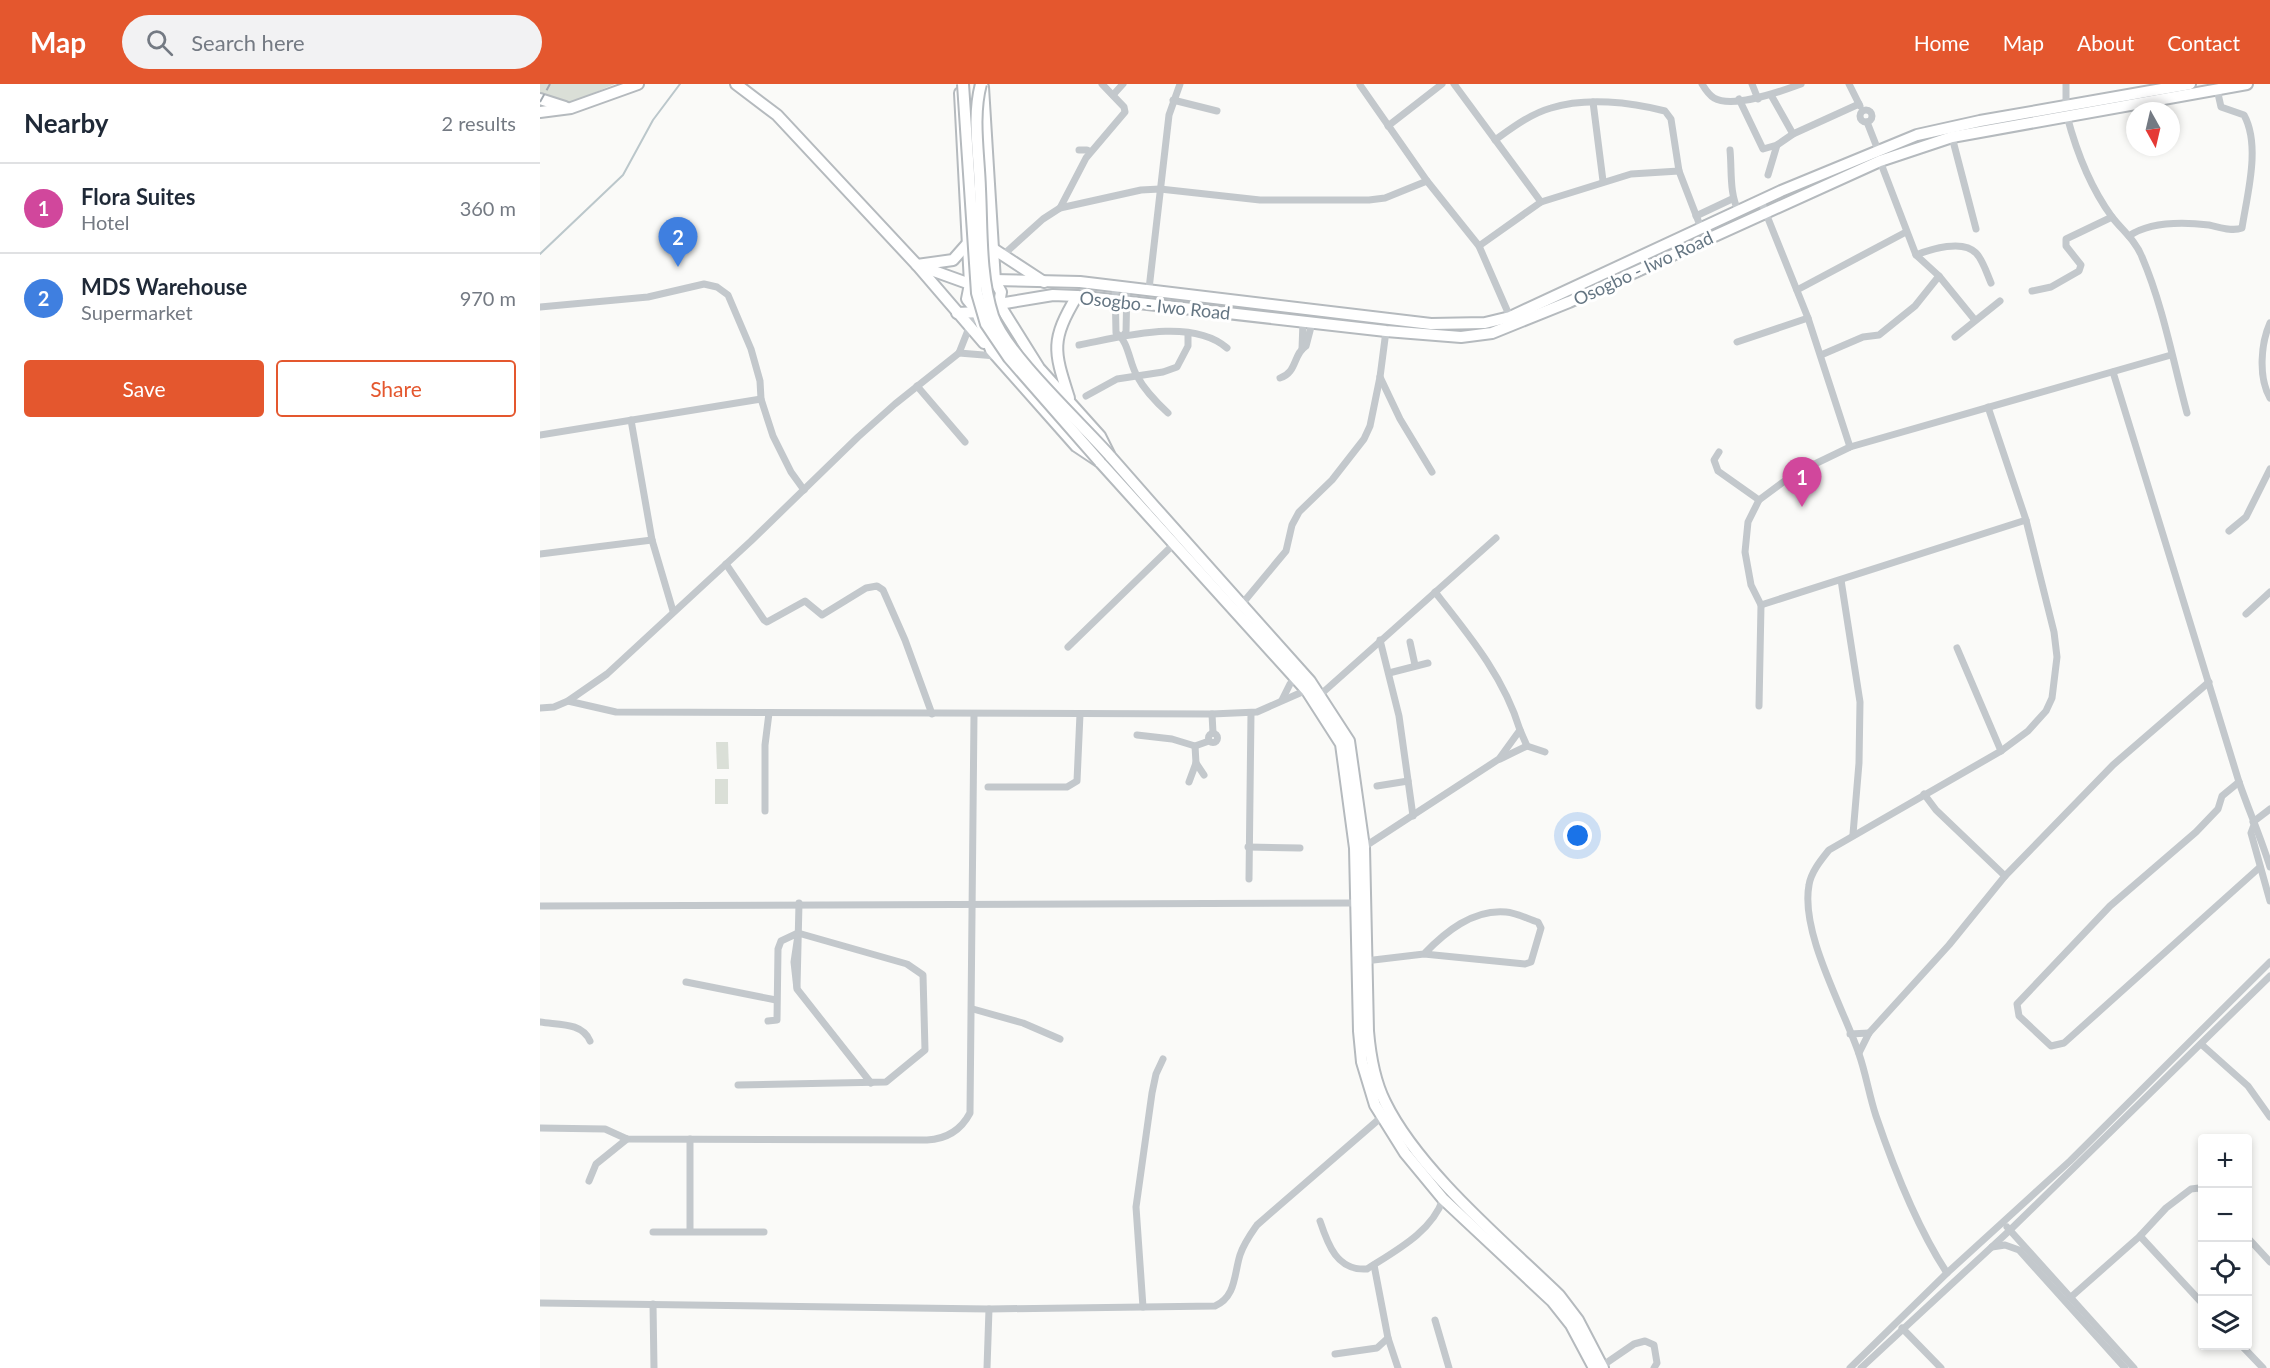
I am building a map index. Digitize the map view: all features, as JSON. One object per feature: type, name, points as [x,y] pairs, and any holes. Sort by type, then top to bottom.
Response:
[{"type":"main road","points":[[540,112],[571,108],[638,84]]},
{"type":"main road","points":[[963,84],[959,106],[969,256],[970,284],[967,299],[976,310],[993,353]]},
{"type":"main road","points":[[963,84],[976,293],[986,324],[1009,358],[1100,462],[1309,688],[1341,744],[1355,848],[1362,1062],[1405,1154],[1443,1199],[1552,1301],[1600,1367]]},
{"type":"main road","points":[[957,313],[976,310],[991,311],[999,304],[1001,292],[995,281],[996,253],[982,84]]},
{"type":"main road","points":[[982,84],[976,108],[981,216],[986,286],[994,318],[1013,349],[1242,604],[1298,676]]},
{"type":"main road","name":"Osogbo - Iwo Road","points":[[999,304],[1053,295],[1077,296],[1386,331],[1461,337],[1504,330],[1763,206],[1879,155],[1917,135],[2066,110],[2190,84]]},
{"type":"main road","name":"Osogbo - Iwo Road","points":[[2066,110],[2247,84]]},
{"type":"main road","points":[[738,85],[777,116],[917,265],[969,327],[1076,446],[1100,462]]},
{"type":"main road","points":[[540,99],[571,108]]},
{"type":"main road","name":"Osogbo - Iwo Road","points":[[1879,155],[2033,116]]},
{"type":"main road","name":"Osogbo - Iwo Road","points":[[995,281],[1114,285],[1431,324],[1485,323],[1510,316],[1738,212],[1763,206]]},
{"type":"main road","points":[[917,265],[953,260],[968,243]]},
{"type":"main road","points":[[969,256],[979,261],[996,253]]},
{"type":"main road","points":[[996,253],[1044,282]]},
{"type":"main road","points":[[917,265],[970,284],[982,277],[995,281]]},
{"type":"main road","points":[[1070,402],[1056,347],[1061,323],[1077,296]]},
{"type":"main road","points":[[999,304],[1039,368],[1106,444],[1110,456]]},
{"type":"main road","points":[[1309,688],[1320,695],[1349,741],[1364,847],[1358,903],[1365,961],[1371,1060],[1385,1114],[1414,1150],[1559,1295],[1578,1320],[1600,1367]]},
{"type":"street","points":[[1060,208],[1088,155],[1125,112],[1102,84]]},
{"type":"street","points":[[1113,95],[1123,84]]},
{"type":"street","points":[[1149,289],[1173,100],[1180,84]]},
{"type":"street","points":[[1388,126],[1442,84]]},
{"type":"street","points":[[1454,84],[1541,202]]},
{"type":"street","points":[[1702,84],[1713,98],[1721,101],[1758,99],[1801,84]]},
{"type":"street","points":[[1752,84],[1758,99]]},
{"type":"street","points":[[1849,84],[1861,107],[1871,114],[1867,122],[1916,255],[1939,276],[1974,319]]},
{"type":"street","points":[[2066,84],[2066,110],[2078,152],[2112,217],[2129,236],[2145,266],[2187,413]]},
{"type":"street","points":[[1360,85],[1427,180],[1479,246],[1510,316]]},
{"type":"street","points":[[2129,236],[2151,225],[2206,225],[2236,230],[2242,228],[2250,168],[2249,124],[2244,115],[2221,107],[2217,89]]},
{"type":"street","points":[[1771,95],[1793,134]]},
{"type":"street","points":[[1738,99],[1763,149],[1777,145],[1793,134],[1861,107]]},
{"type":"street","points":[[1173,100],[1217,111]]},
{"type":"street","points":[[1495,140],[1535,114],[1575,102],[1648,106],[1665,111],[1671,119],[1679,171],[1701,228]]},
{"type":"street","points":[[1593,102],[1603,181]]},
{"type":"street","points":[[1952,137],[1976,228]]},
{"type":"street","points":[[1768,175],[1777,145]]},
{"type":"street","points":[[1730,150],[1733,178],[1732,199],[1738,212]]},
{"type":"street","points":[[1479,246],[1541,202],[1631,174],[1679,171]]},
{"type":"street","points":[[996,253],[1060,208],[1141,190],[1160,189],[1260,200],[1369,200],[1385,198],[1427,180]]},
{"type":"street","points":[[1696,216],[1732,199]]},
{"type":"street","points":[[1763,206],[1808,318],[1850,447]]},
{"type":"street","points":[[2032,291],[2051,287],[2079,271],[2081,265],[2066,246],[2066,239],[2112,217]]},
{"type":"street","points":[[1797,290],[1906,232]]},
{"type":"street","points":[[1916,255],[1929,250],[1954,247],[1970,249],[1977,254],[1991,283]]},
{"type":"street","points":[[1821,355],[1863,337],[1879,335],[1915,306],[1939,276]]},
{"type":"street","points":[[540,307],[648,297],[704,284],[717,287],[728,295],[751,349],[760,381],[761,399],[781,456],[804,490]]},
{"type":"street","points":[[1114,285],[1116,333],[1122,337],[1136,375],[1147,393],[1168,413]]},
{"type":"street","points":[[1122,337],[1126,332],[1127,287]]},
{"type":"street","points":[[1955,337],[1974,319],[2000,301]]},
{"type":"street","points":[[540,708],[554,707],[568,701],[607,674],[858,437],[959,353],[976,310]]},
{"type":"street","points":[[1737,342],[1808,318]]},
{"type":"street","points":[[1280,378],[1293,369],[1302,349],[1307,322]]},
{"type":"street","points":[[2270,323],[2266,331],[2263,367],[2264,383],[2270,398]]},
{"type":"street","points":[[1242,604],[1286,551],[1292,525],[1299,512],[1332,480],[1364,439],[1370,426],[1386,331]]},
{"type":"street","points":[[1079,345],[1144,333],[1188,333],[1207,335],[1227,348]]},
{"type":"street","points":[[1086,396],[1107,384],[1136,375],[1163,372],[1177,367],[1186,352],[1188,333]]},
{"type":"street","points":[[959,353],[993,353]]},
{"type":"street","points":[[1759,706],[1761,605],[1751,585],[1745,552],[1748,522],[1759,500],[1794,474],[1850,447],[2171,355]]},
{"type":"street","points":[[2113,372],[2239,782],[2254,824],[2260,832],[2270,867]]},
{"type":"street","points":[[1380,376],[1404,427],[1432,472]]},
{"type":"street","points":[[917,386],[966,442]]},
{"type":"street","points":[[540,435],[761,399]]},
{"type":"street","points":[[1947,1273],[1928,1245],[1885,1138],[1859,1053],[1824,969],[1809,908],[1809,885],[1817,866],[1829,850],[1853,834],[2001,751],[2028,731],[2046,711],[2055,683],[2057,657],[2054,632],[2026,520],[1988,407]]},
{"type":"street","points":[[632,420],[652,540],[674,611]]},
{"type":"street","points":[[1719,452],[1714,460],[1718,471],[1759,500]]},
{"type":"street","points":[[2229,531],[2246,517],[2270,469]]},
{"type":"street","points":[[1761,605],[2026,520]]},
{"type":"street","points":[[1320,695],[1496,538]]},
{"type":"street","points":[[540,554],[652,540]]},
{"type":"street","points":[[1068,647],[1175,543]]},
{"type":"street","points":[[726,564],[767,622],[805,601],[822,615],[866,588],[878,586],[883,590],[905,640],[932,714]]},
{"type":"street","points":[[1841,580],[1860,702],[1859,763],[1853,834]]},
{"type":"street","points":[[1435,592],[1499,679],[1512,704],[1527,746]]},
{"type":"street","points":[[2246,614],[2270,592]]},
{"type":"street","points":[[1380,640],[1399,716],[1413,816]]},
{"type":"street","points":[[1410,642],[1415,665]]},
{"type":"street","points":[[1957,648],[2001,751]]},
{"type":"street","points":[[1389,673],[1428,663]]},
{"type":"street","points":[[1282,700],[1298,676]]},
{"type":"street","points":[[1859,1053],[1869,1033],[1949,945],[2006,876],[2113,765],[2209,682]]},
{"type":"street","points":[[568,701],[616,712],[1212,714],[1251,713],[1264,710],[1309,688]]},
{"type":"street","points":[[765,811],[765,745],[769,713]]},
{"type":"street","points":[[1249,879],[1251,713]]},
{"type":"street","points":[[988,787],[1067,787],[1075,784],[1080,714]]},
{"type":"street","points":[[1137,735],[1163,738],[1195,746],[1211,737],[1212,714]]},
{"type":"street","points":[[540,1128],[605,1129],[627,1139],[938,1140],[963,1125],[970,1113],[973,1009],[974,715]]},
{"type":"street","points":[[1499,759],[1520,730]]},
{"type":"street","points":[[1189,782],[1196,764],[1195,746]]},
{"type":"street","points":[[1364,847],[1499,759],[1527,746],[1545,752]]},
{"type":"street","points":[[1196,764],[1204,775]]},
{"type":"street","points":[[1377,786],[1408,781]]},
{"type":"street","points":[[2239,782],[2222,796],[2218,809],[2196,832],[2110,906],[2017,1004],[2019,1016],[2051,1046],[2064,1043],[2260,867]]},
{"type":"street","points":[[1924,794],[1936,810],[2006,876]]},
{"type":"street","points":[[2270,808],[2254,824],[2251,833],[2270,901]]},
{"type":"street","points":[[1248,847],[1300,848]]},
{"type":"street","points":[[540,906],[799,903],[1358,903]]},
{"type":"street","points":[[799,903],[794,962],[796,989],[871,1083]]},
{"type":"street","points":[[1365,961],[1424,954],[1525,964],[1531,962],[1541,928],[1538,922],[1507,912],[1485,913],[1447,931],[1424,954]]},
{"type":"street","points":[[738,1086],[886,1082],[925,1050],[923,975],[907,964],[798,934],[781,941],[778,949],[777,1020],[768,1021]]},
{"type":"street","points":[[1850,1368],[1947,1273],[2004,1224],[2270,962]]},
{"type":"street","points":[[1861,1368],[2009,1231],[2270,976]]},
{"type":"street","points":[[686,982],[776,1000]]},
{"type":"street","points":[[973,1009],[1023,1023],[1060,1039]]},
{"type":"street","points":[[540,1022],[581,1028],[587,1032],[590,1041]]},
{"type":"street","points":[[1851,1034],[1869,1033]]},
{"type":"street","points":[[2201,1044],[2248,1086],[2270,1117]]},
{"type":"street","points":[[1143,1307],[1136,1208],[1152,1093],[1156,1074],[1163,1059]]},
{"type":"street","points":[[540,1303],[989,1309],[1208,1307],[1222,1303],[1231,1292],[1247,1238],[1257,1225],[1385,1114]]},
{"type":"street","points":[[589,1181],[596,1164],[627,1139]]},
{"type":"street","points":[[690,1139],[690,1231]]},
{"type":"street","points":[[2071,1297],[2140,1236],[2166,1209],[2191,1189],[2198,1188]]},
{"type":"street","points":[[1320,1221],[1335,1257],[1346,1265],[1361,1269],[1374,1265],[1399,1250],[1440,1210],[1443,1199]]},
{"type":"street","points":[[2004,1224],[2134,1368]]},
{"type":"street","points":[[653,1232],[764,1232]]},
{"type":"street","points":[[2140,1236],[2198,1299]]},
{"type":"street","points":[[2251,1242],[2270,1262]]},
{"type":"street","points":[[1992,1247],[2005,1245],[2019,1250],[2125,1368]]},
{"type":"street","points":[[1374,1265],[1388,1338],[1398,1368]]},
{"type":"street","points":[[652,1304],[654,1368]]},
{"type":"street","points":[[987,1368],[989,1309]]},
{"type":"street","points":[[1434,1320],[1449,1368]]},
{"type":"street","points":[[1902,1328],[1941,1368]]},
{"type":"street","points":[[1335,1354],[1377,1348],[1388,1338]]},
{"type":"street","points":[[1600,1367],[1634,1344],[1645,1341],[1654,1345],[1657,1363],[1654,1368]]},
{"type":"street","points":[[2246,1350],[2263,1368]]},
{"type":"shaded area","points":[[540,84],[615,84],[553,110],[540,103]]},
{"type":"shaded area","points":[[716,742],[728,742],[729,769],[717,769]]},
{"type":"shaded area","points":[[715,779],[728,779],[728,804],[715,804]]},
{"type":"waterway","points":[[540,254],[623,175],[653,120],[680,84]]},
{"type":"railway","points":[[540,102],[550,84]]},
{"type":"place","name":"MDS Warehouse","points":[[678,267]]},
{"type":"place","name":"Flora Suites","points":[[1802,507]]}]
